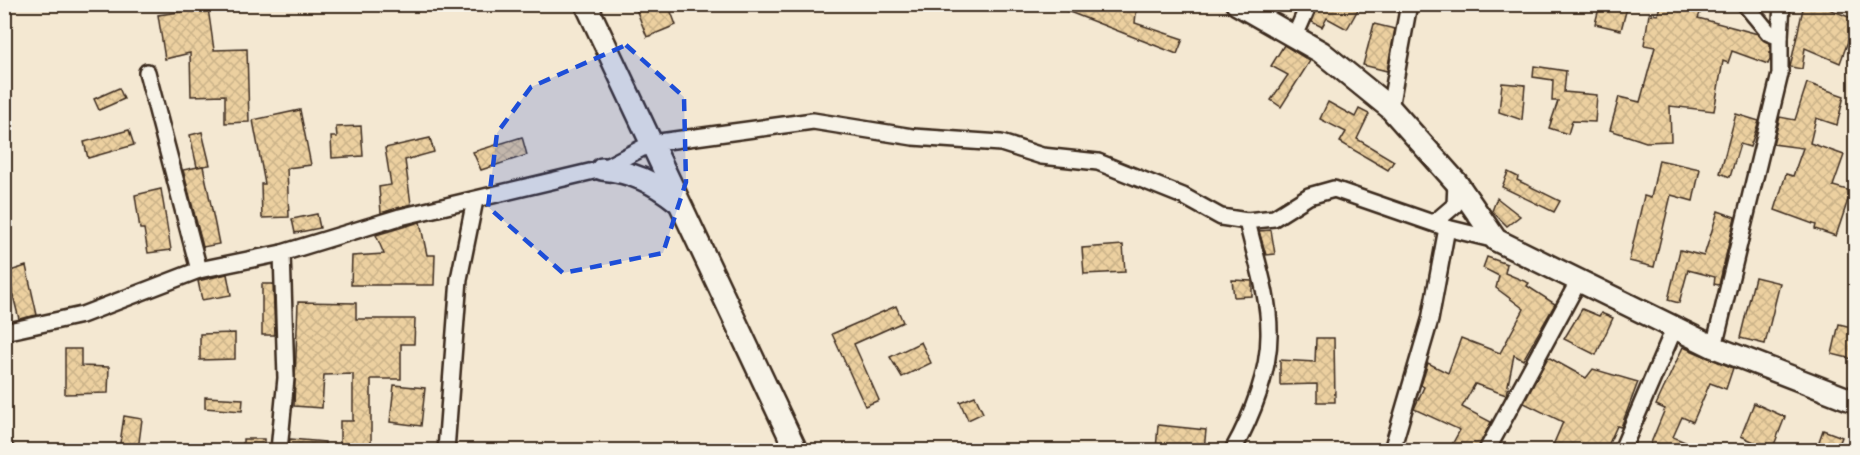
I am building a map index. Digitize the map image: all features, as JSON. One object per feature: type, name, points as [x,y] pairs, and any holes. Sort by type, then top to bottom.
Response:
[{"type":"street","points":[[586,4],[796,450]]},
{"type":"street","points":[[1237,4],[1321,52],[1390,108],[1456,182],[1496,240]]},
{"type":"street","points":[[1295,36],[1309,4]]},
{"type":"street","points":[[1390,108],[1410,4]]},
{"type":"street","points":[[1745,4],[1769,33],[1780,37]]},
{"type":"street","points":[[1714,347],[1780,74],[1782,4]]},
{"type":"street","points":[[147,72],[199,270]]},
{"type":"street","points":[[4,332],[82,315],[199,270],[282,253],[400,217],[602,169],[652,143],[813,121],[913,137],[1001,143],[1042,156],[1108,165],[1183,196],[1221,217],[1246,221],[1274,218],[1309,196],[1334,189],[1440,225],[1496,240],[1714,347],[1856,402]]},
{"type":"street","points":[[602,169],[626,171],[646,179],[680,203]]},
{"type":"street","points":[[1392,450],[1430,320],[1440,225],[1455,204],[1456,182]]},
{"type":"street","points":[[446,450],[459,279],[475,200]]},
{"type":"street","points":[[1233,450],[1246,426],[1268,348],[1266,301],[1246,221]]},
{"type":"street","points":[[279,450],[286,378],[282,253]]},
{"type":"street","points":[[1487,450],[1578,282]]},
{"type":"street","points":[[1622,450],[1674,329]]},
{"type":"highlighted area","points":[[626,45],[684,97],[686,182],[663,253],[563,273],[488,207],[497,133],[531,87]]},
{"type":"building","points":[[634,4],[668,4],[676,25],[647,37]]},
{"type":"building","points":[[1049,4],[1137,4],[1135,23],[1183,39],[1177,54]]},
{"type":"building","points":[[1319,4],[1361,4],[1347,29],[1327,18],[1322,27],[1312,22]]},
{"type":"building","points":[[1600,4],[1628,4],[1621,30],[1595,24]]},
{"type":"building","points":[[1660,4],[1690,7],[1701,11],[1698,18],[1758,34],[1770,44],[1770,59],[1768,64],[1732,51],[1728,63],[1723,61],[1714,111],[1670,106],[1671,141],[1646,142],[1610,130],[1619,97],[1640,102],[1655,47],[1644,45],[1649,14],[1658,15]]},
{"type":"building","points":[[1804,4],[1817,4],[1856,20],[1840,63],[1805,48],[1802,69],[1790,67]]},
{"type":"building","points":[[208,8],[214,50],[247,49],[249,122],[225,123],[225,95],[191,96],[190,53],[165,59],[158,15]]},
{"type":"building","points":[[1374,24],[1395,29],[1387,71],[1363,65]]},
{"type":"building","points":[[1284,45],[1310,61],[1281,107],[1271,100],[1288,75],[1271,66]]},
{"type":"building","points":[[1534,66],[1566,71],[1564,92],[1597,95],[1595,122],[1572,121],[1568,134],[1549,128],[1558,101],[1552,101],[1553,80],[1533,77]]},
{"type":"building","points":[[1502,83],[1525,85],[1522,120],[1499,112]]},
{"type":"building","points":[[1807,83],[1844,96],[1837,125],[1816,118],[1810,143],[1844,155],[1833,186],[1851,191],[1836,236],[1815,229],[1816,225],[1775,210],[1786,174],[1793,176],[1803,148],[1773,144],[1780,117],[1795,120]]},
{"type":"building","points":[[119,88],[124,99],[99,110],[94,99]]},
{"type":"building","points":[[1328,102],[1355,117],[1359,109],[1369,114],[1357,139],[1394,161],[1388,170],[1340,142],[1346,132],[1320,119]]},
{"type":"building","points":[[300,110],[311,165],[287,168],[289,217],[262,218],[261,184],[265,184],[253,120]]},
{"type":"building","points":[[1736,114],[1759,121],[1750,147],[1740,144],[1730,177],[1720,173]]},
{"type":"building","points":[[361,126],[363,156],[332,158],[331,137],[337,137],[336,127]]},
{"type":"building","points":[[129,130],[134,145],[88,158],[84,142]]},
{"type":"building","points":[[202,132],[210,165],[197,167],[190,135]]},
{"type":"building","points":[[522,137],[527,155],[481,170],[473,152]]},
{"type":"building","points":[[430,138],[434,152],[405,160],[411,204],[381,213],[379,187],[391,185],[385,148]]},
{"type":"building","points":[[1659,160],[1700,169],[1693,201],[1671,195],[1654,267],[1629,261],[1644,196],[1651,198]]},
{"type":"building","points":[[203,166],[219,244],[203,247],[183,170]]},
{"type":"building","points":[[1508,172],[1518,177],[1517,180],[1560,201],[1554,212],[1502,187]]},
{"type":"building","points":[[161,189],[171,250],[148,253],[144,229],[140,229],[135,195]]},
{"type":"building","points":[[1497,198],[1520,216],[1507,226],[1492,211]]},
{"type":"building","points":[[1718,211],[1735,217],[1719,285],[1714,284],[1715,277],[1688,270],[1679,303],[1668,300],[1680,250],[1704,256]]},
{"type":"building","points":[[317,214],[320,228],[295,233],[292,219]]},
{"type":"building","points":[[420,222],[427,255],[435,255],[434,285],[351,285],[352,256],[384,254],[376,235]]},
{"type":"building","points":[[1271,230],[1275,254],[1266,255],[1259,231]]},
{"type":"building","points":[[1123,245],[1125,272],[1084,274],[1082,248]]},
{"type":"building","points":[[1487,257],[1507,264],[1505,273],[1529,283],[1527,286],[1555,304],[1523,360],[1514,355],[1506,395],[1475,384],[1462,407],[1491,422],[1477,450],[1449,450],[1460,430],[1414,409],[1424,387],[1421,385],[1428,363],[1448,373],[1461,338],[1500,353],[1524,309],[1496,288],[1499,276],[1483,268]]},
{"type":"building","points":[[26,266],[37,315],[19,319],[7,272]]},
{"type":"building","points":[[227,274],[231,295],[202,300],[198,281]]},
{"type":"building","points":[[1755,277],[1780,283],[1765,344],[1740,338]]},
{"type":"building","points":[[1232,280],[1252,281],[1252,296],[1234,297]]},
{"type":"building","points":[[262,284],[273,284],[275,335],[262,335]]},
{"type":"building","points":[[298,302],[356,303],[356,319],[415,319],[414,344],[401,344],[401,379],[371,379],[371,445],[340,445],[340,421],[353,421],[353,374],[324,375],[322,408],[294,406]]},
{"type":"building","points":[[896,306],[903,322],[854,344],[879,400],[865,406],[832,334]]},
{"type":"building","points":[[1582,309],[1599,316],[1601,313],[1613,318],[1596,355],[1564,339]]},
{"type":"building","points":[[1839,324],[1856,328],[1856,360],[1832,354]]},
{"type":"building","points":[[235,333],[235,359],[200,360],[200,334]]},
{"type":"building","points":[[1316,338],[1334,338],[1335,402],[1317,402],[1317,384],[1280,385],[1280,360],[1315,362]]},
{"type":"building","points":[[921,342],[931,363],[902,377],[890,357]]},
{"type":"building","points":[[1683,347],[1733,368],[1726,389],[1710,383],[1693,422],[1682,417],[1673,437],[1704,450],[1648,450],[1665,409],[1656,405]]},
{"type":"building","points":[[65,349],[81,349],[81,366],[109,367],[108,393],[65,394]]},
{"type":"building","points":[[1548,357],[1586,378],[1593,369],[1638,382],[1621,427],[1617,426],[1606,450],[1551,450],[1563,422],[1524,403]]},
{"type":"building","points":[[394,385],[425,388],[421,426],[390,422]]},
{"type":"building","points":[[975,396],[983,413],[968,420],[960,402]]},
{"type":"building","points":[[205,397],[243,399],[242,411],[205,408]]},
{"type":"building","points":[[1754,403],[1785,417],[1772,450],[1741,436]]},
{"type":"building","points":[[124,416],[142,419],[138,450],[119,450]]},
{"type":"building","points":[[1158,425],[1206,430],[1204,450],[1156,450]]},
{"type":"building","points":[[1823,430],[1842,437],[1837,450],[1816,450]]},
{"type":"building","points":[[243,439],[264,439],[264,450],[243,450]]},
{"type":"building","points":[[290,439],[325,442],[325,450],[289,450]]}]
